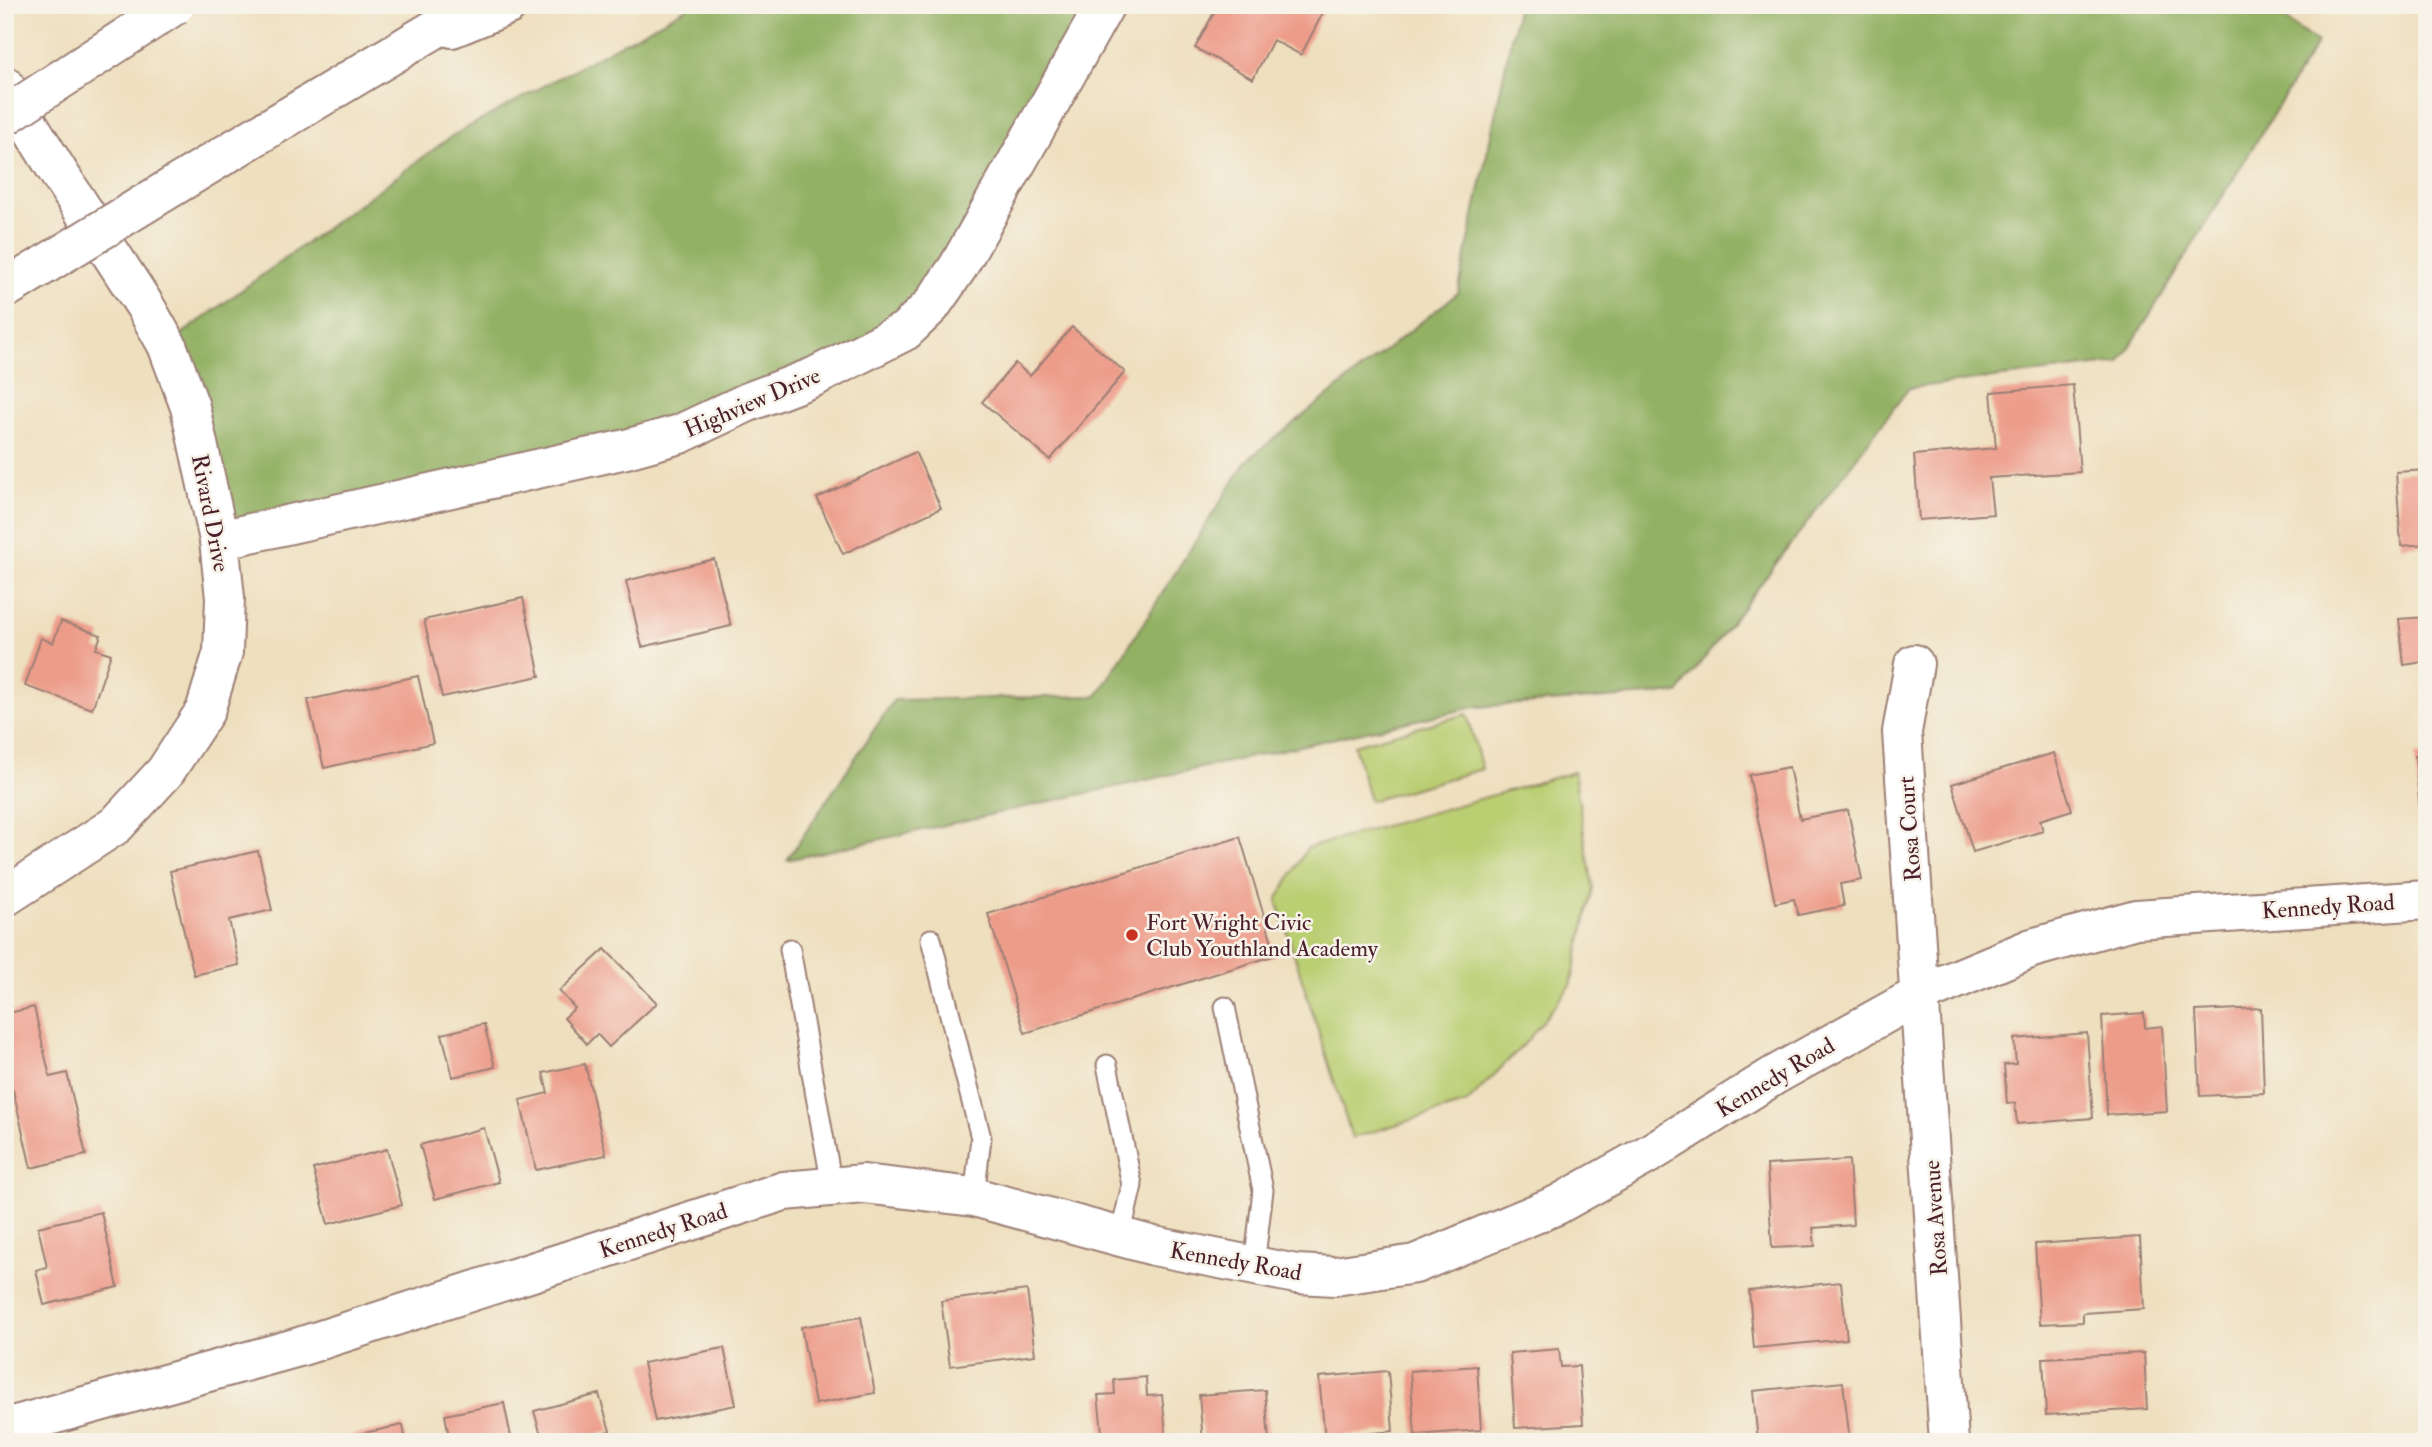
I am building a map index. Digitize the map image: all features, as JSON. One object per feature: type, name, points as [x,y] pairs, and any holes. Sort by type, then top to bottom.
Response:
[{"type":"main road","points":[[5,116],[175,5]]},
{"type":"main road","points":[[5,289],[475,5]]},
{"type":"main road","points":[[402,49],[508,5]]},
{"type":"main road","name":"Highview Drive","points":[[219,540],[613,452],[680,434],[748,402],[814,377],[905,331],[931,306],[958,268],[1105,5]]},
{"type":"main road","name":"Rivard Drive","points":[[5,86],[167,345],[190,407],[219,540],[225,598],[223,652],[205,711],[166,772],[116,825],[5,897]]},
{"type":"main road","name":"Rosa Court","points":[[1914,664],[1902,732],[1921,994]]},
{"type":"main road","name":"Kennedy Road","points":[[5,1428],[299,1347],[784,1191],[864,1184],[974,1197],[1154,1246],[1296,1274],[1335,1276],[1415,1264],[1557,1205],[1652,1152],[1775,1075],[1921,994],[2032,948],[2137,919],[2427,900]]},
{"type":"main road","name":"Rosa Avenue","points":[[1921,994],[1949,1442]]},
{"type":"lane","points":[[931,939],[981,1139],[974,1197]]},
{"type":"lane","points":[[790,949],[832,1186]]},
{"type":"lane","points":[[1225,1007],[1263,1190],[1254,1266]]},
{"type":"lane","points":[[1107,1065],[1132,1185],[1120,1237]]},
{"type":"green space","points":[[692,5],[1105,5],[931,306],[748,402],[219,540],[167,345],[452,136]]},
{"type":"green space","points":[[1518,5],[2266,5],[2317,43],[2120,363],[1909,388],[1678,693],[1475,707],[787,860],[894,700],[1097,696],[1247,460],[1458,293]]},
{"type":"green space","points":[[1467,714],[1482,769],[1370,801],[1354,745]]},
{"type":"green space","points":[[1574,772],[1593,888],[1571,985],[1527,1041],[1467,1103],[1352,1138],[1277,900],[1307,848]]},
{"type":"building","points":[[1218,5],[1327,5],[1301,55],[1273,40],[1253,79],[1195,48]]},
{"type":"building","points":[[1072,327],[1125,372],[1050,460],[982,402],[1015,363],[1030,376]]},
{"type":"building","points":[[2423,365],[2427,365],[2427,431],[2421,431]]},
{"type":"building","points":[[2073,385],[2080,472],[1989,478],[1993,514],[1919,520],[1914,455],[1996,448],[1991,392]]},
{"type":"building","points":[[915,452],[941,508],[843,554],[817,498]]},
{"type":"building","points":[[2427,470],[2427,544],[2401,546],[2396,472]]},
{"type":"building","points":[[714,559],[731,626],[642,647],[626,581]]},
{"type":"building","points":[[523,598],[540,676],[442,697],[424,620]]},
{"type":"building","points":[[2427,617],[2425,685],[2423,662],[2404,665],[2399,619]]},
{"type":"building","points":[[61,621],[101,635],[96,649],[111,654],[92,709],[25,686],[41,638],[53,643]]},
{"type":"building","points":[[418,676],[433,743],[324,768],[308,700]]},
{"type":"building","points":[[2054,753],[2072,810],[2040,820],[2043,831],[1973,852],[1952,784]]},
{"type":"building","points":[[2427,755],[2427,822],[2421,823],[2415,756]]},
{"type":"building","points":[[1789,767],[1800,819],[1848,810],[1862,880],[1840,884],[1844,906],[1798,915],[1794,899],[1775,903],[1749,775]]},
{"type":"building","name":"Fort Wright Civic Club Youthland Academy","points":[[1240,837],[1276,955],[1025,1033],[988,914]]},
{"type":"building","points":[[258,851],[272,910],[229,920],[239,965],[194,975],[170,871]]},
{"type":"building","points":[[605,949],[657,1003],[609,1047],[597,1034],[587,1044],[564,1018],[575,1008],[559,991]]},
{"type":"building","points":[[34,1007],[50,1077],[67,1073],[86,1155],[31,1168],[13,1090],[5,1092],[5,1014]]},
{"type":"building","points":[[2261,1008],[2264,1093],[2200,1096],[2196,1011]]},
{"type":"building","points":[[2144,1013],[2145,1028],[2162,1026],[2167,1111],[2107,1115],[2102,1016]]},
{"type":"building","points":[[484,1024],[495,1067],[453,1077],[442,1034]]},
{"type":"building","points":[[2087,1033],[2093,1118],[2017,1124],[2015,1103],[2007,1104],[2004,1065],[2016,1064],[2014,1039]]},
{"type":"building","points":[[2421,1047],[2427,1047],[2427,1095],[2423,1095]]},
{"type":"building","points":[[585,1064],[606,1155],[536,1170],[520,1100],[548,1093],[543,1073]]},
{"type":"building","points":[[484,1128],[499,1182],[435,1199],[420,1145]]},
{"type":"building","points":[[387,1149],[402,1205],[328,1224],[313,1169]]},
{"type":"building","points":[[1849,1160],[1853,1225],[1813,1228],[1815,1246],[1772,1248],[1767,1165]]},
{"type":"building","points":[[101,1212],[118,1287],[44,1305],[36,1270],[47,1267],[38,1227]]},
{"type":"building","points":[[2140,1237],[2144,1309],[2083,1313],[2083,1322],[2040,1324],[2035,1244]]},
{"type":"building","points":[[1841,1282],[1847,1339],[1754,1348],[1749,1291]]},
{"type":"building","points":[[1027,1290],[1035,1355],[950,1366],[941,1301]]},
{"type":"building","points":[[861,1317],[875,1393],[815,1404],[801,1327]]},
{"type":"building","points":[[724,1348],[736,1405],[655,1421],[643,1363]]},
{"type":"building","points":[[1559,1349],[1561,1367],[1579,1366],[1583,1424],[1515,1428],[1510,1353]]},
{"type":"building","points":[[2144,1353],[2147,1409],[2046,1415],[2043,1358]]},
{"type":"building","points":[[1477,1366],[1481,1430],[1415,1435],[1410,1371]]},
{"type":"building","points":[[1388,1371],[1393,1431],[1325,1438],[1319,1377]]},
{"type":"building","points":[[1146,1377],[1147,1396],[1162,1395],[1167,1442],[1103,1442],[1098,1395],[1115,1394],[1114,1380]]},
{"type":"building","points":[[1843,1382],[1850,1442],[1758,1442],[1753,1391]]},
{"type":"building","points":[[1265,1390],[1269,1442],[1203,1442],[1199,1395]]},
{"type":"building","points":[[599,1394],[610,1431],[589,1437],[591,1442],[543,1442],[534,1411]]},
{"type":"building","points":[[504,1403],[512,1442],[450,1442],[445,1415]]},
{"type":"building","points":[[403,1425],[406,1442],[335,1442],[334,1439]]},
{"type":"place","name":"Fort Wright Civic Club Youthland Academy","points":[[1132,935]]}]
